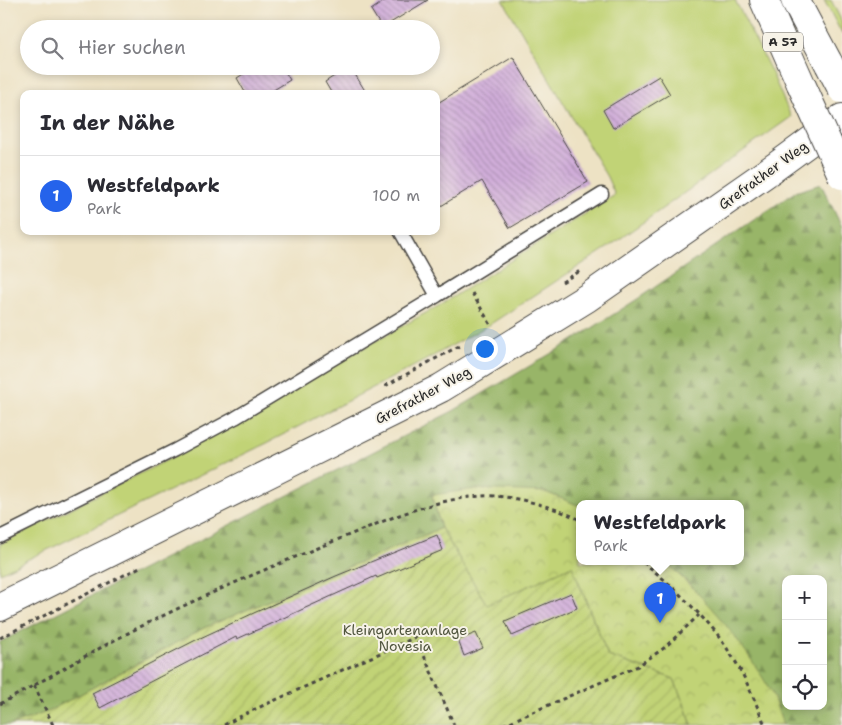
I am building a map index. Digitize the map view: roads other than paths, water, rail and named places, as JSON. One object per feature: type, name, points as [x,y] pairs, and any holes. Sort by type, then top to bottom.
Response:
[{"type":"main road","name":"A 57","points":[[764,0],[842,175]]},
{"type":"main road","name":"A 57","points":[[795,0],[842,89]]},
{"type":"main road","name":"Grefrather Weg","points":[[0,607],[441,388],[587,298],[775,168],[842,118]]},
{"type":"lane","points":[[0,537],[235,418],[602,194]]},
{"type":"lane","points":[[402,235],[436,296]]},
{"type":"place","name":"Westfeldpark","points":[[660,623]]},
{"type":"park label","name":"Kleingartenanlage Novesia","points":[[405,638]]}]
